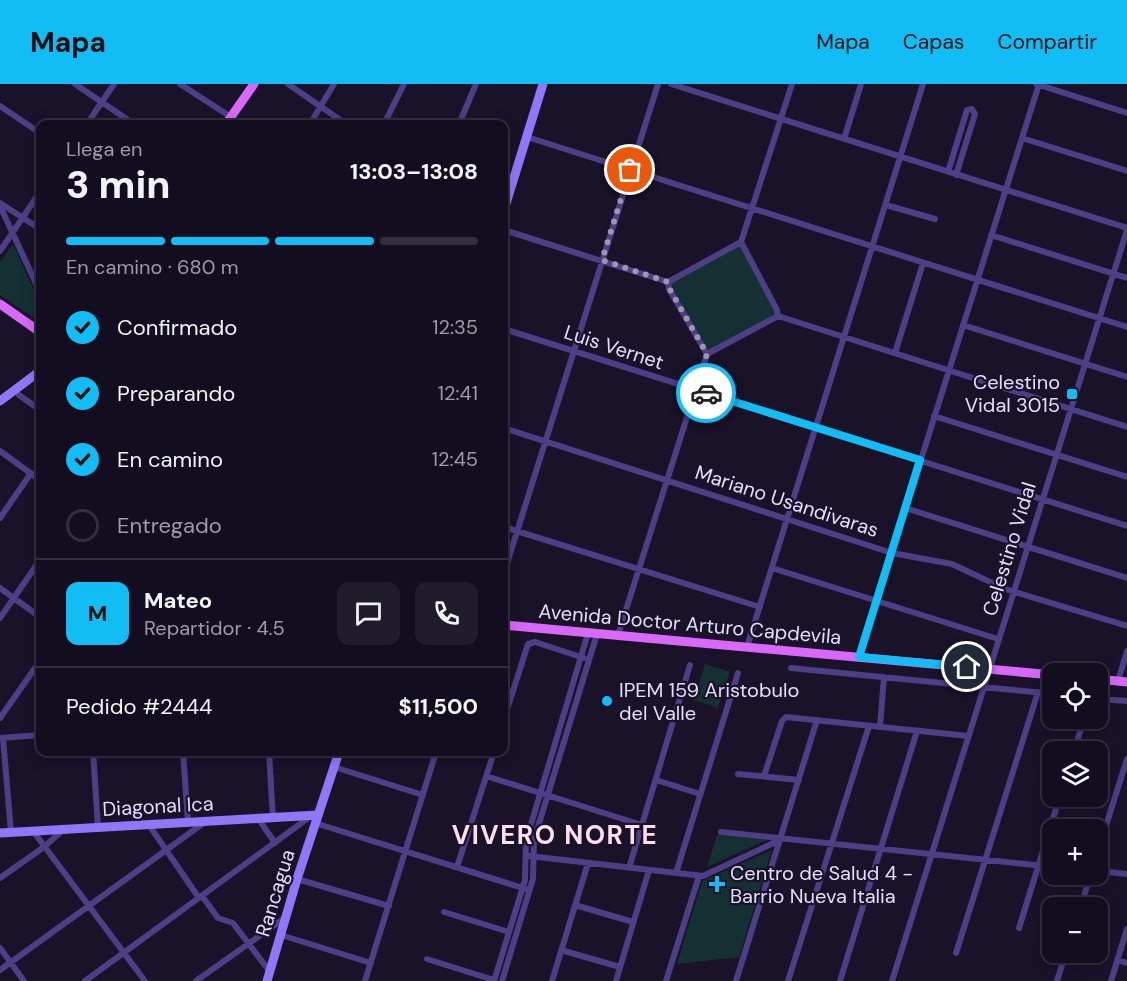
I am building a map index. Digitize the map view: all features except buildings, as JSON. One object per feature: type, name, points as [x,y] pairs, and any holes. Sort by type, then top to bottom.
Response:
[{"type":"main road","points":[[229,120],[254,84]]},
{"type":"main road","points":[[508,197],[543,84]]},
{"type":"main road","points":[[0,304],[36,329]]},
{"type":"main road","points":[[0,400],[36,374]]},
{"type":"main road","name":"Avenida Doctor Arturo Capdevila","points":[[508,625],[1042,674]]},
{"type":"main road","name":"Rancagua","points":[[269,976],[315,818],[338,756]]},
{"type":"main road","name":"Diagonal Ica","points":[[0,833],[206,821],[315,818]]},
{"type":"street","points":[[75,84],[128,120]]},
{"type":"street","points":[[90,120],[114,84]]},
{"type":"street","points":[[180,84],[227,120]]},
{"type":"street","points":[[288,84],[340,120]]},
{"type":"street","points":[[312,120],[334,84]]},
{"type":"street","points":[[386,120],[404,84]]},
{"type":"street","points":[[461,120],[476,84]]},
{"type":"street","points":[[508,560],[658,84]]},
{"type":"street","points":[[670,84],[1127,229]]},
{"type":"street","points":[[508,231],[668,282],[741,242],[792,84]]},
{"type":"street","points":[[844,139],[861,84]]},
{"type":"street","points":[[747,647],[923,84]]},
{"type":"street","points":[[859,657],[1038,84],[1127,113]]},
{"type":"street","points":[[0,106],[36,130]]},
{"type":"street","points":[[948,172],[968,111],[972,109],[975,114],[956,175]]},
{"type":"street","points":[[527,137],[1127,327]]},
{"type":"street","points":[[1022,138],[1127,171]]},
{"type":"street","points":[[0,251],[36,198]]},
{"type":"street","points":[[0,204],[36,226]]},
{"type":"street","points":[[0,204],[36,283]]},
{"type":"street","points":[[886,205],[935,219]]},
{"type":"street","name":"Celestino Vidal","points":[[892,981],[1127,229]]},
{"type":"street","points":[[991,235],[1127,278]]},
{"type":"street","points":[[741,242],[778,316],[1127,426]]},
{"type":"street","points":[[895,353],[923,263]]},
{"type":"street","points":[[618,636],[707,354],[669,288],[668,282]]},
{"type":"street","points":[[707,354],[778,316]]},
{"type":"street","points":[[963,325],[1127,377]]},
{"type":"street","name":"Luis Vernet","points":[[508,331],[1127,526]]},
{"type":"street","points":[[15,390],[36,407]]},
{"type":"street","points":[[934,416],[1127,477]]},
{"type":"street","name":"Mariano Usandivaras","points":[[508,429],[892,553],[952,564],[1013,592],[1127,626]]},
{"type":"street","points":[[0,451],[36,477]]},
{"type":"street","points":[[0,518],[31,474]]},
{"type":"street","points":[[905,508],[1127,578]]},
{"type":"street","points":[[508,528],[760,607]]},
{"type":"street","points":[[0,618],[36,566]]},
{"type":"street","points":[[772,568],[998,639]]},
{"type":"street","points":[[0,588],[36,614]]},
{"type":"street","points":[[497,981],[509,932],[534,875],[534,840],[545,794],[592,633]]},
{"type":"street","points":[[508,706],[526,646],[530,643],[535,642],[585,659]]},
{"type":"street","points":[[1122,682],[1127,651]]},
{"type":"street","points":[[629,868],[690,665]]},
{"type":"street","points":[[0,718],[36,667]]},
{"type":"street","points":[[791,668],[1042,693]]},
{"type":"street","points":[[676,873],[738,673]]},
{"type":"street","points":[[880,727],[884,677]]},
{"type":"street","points":[[956,953],[1038,692]]},
{"type":"street","points":[[1108,700],[1127,701]]},
{"type":"street","points":[[764,776],[783,719],[786,717],[968,736]]},
{"type":"street","points":[[736,981],[817,720]]},
{"type":"street","points":[[788,981],[869,726]]},
{"type":"street","points":[[840,981],[917,731]]},
{"type":"street","points":[[11,832],[2,738],[36,735]]},
{"type":"street","points":[[93,756],[98,827]]},
{"type":"street","points":[[183,756],[188,822]]},
{"type":"street","points":[[269,756],[273,818]]},
{"type":"street","points":[[365,981],[435,756]]},
{"type":"street","points":[[457,867],[493,756]]},
{"type":"street","points":[[1108,819],[1127,759]]},
{"type":"street","points":[[334,767],[423,795]]},
{"type":"street","points":[[738,774],[799,780]]},
{"type":"street","points":[[486,776],[642,825]]},
{"type":"street","points":[[656,780],[700,794]]},
{"type":"street","points":[[497,981],[526,889],[526,841],[545,794]]},
{"type":"street","points":[[1019,928],[1057,807]]},
{"type":"street","points":[[85,981],[275,843],[315,818],[406,851],[526,889]]},
{"type":"street","points":[[258,819],[275,843]]},
{"type":"street","points":[[0,970],[89,908],[206,821]]},
{"type":"street","points":[[149,825],[218,918],[233,923],[269,976]]},
{"type":"street","points":[[0,878],[44,847],[64,829]]},
{"type":"street","points":[[33,831],[145,981]]},
{"type":"street","points":[[722,832],[1042,865]]},
{"type":"street","points":[[525,855],[699,876],[780,839]]},
{"type":"street","points":[[552,981],[588,863]]},
{"type":"street","points":[[616,981],[649,870]]},
{"type":"street","points":[[1108,872],[1127,874]]},
{"type":"street","points":[[666,981],[699,876]]},
{"type":"street","points":[[297,879],[389,906]]},
{"type":"street","points":[[575,905],[633,922]]},
{"type":"street","points":[[444,912],[509,932]]},
{"type":"street","points":[[196,981],[286,917]]},
{"type":"street","points":[[1111,981],[1127,929]]},
{"type":"street","points":[[280,935],[371,963]]},
{"type":"street","points":[[0,948],[24,981]]},
{"type":"street","points":[[561,950],[620,967]]},
{"type":"street","points":[[427,959],[497,981]]},
{"type":"street","points":[[1117,960],[1127,963]]},
{"type":"street","points":[[1057,981],[1063,963]]},
{"type":"green space","points":[[741,242],[778,316],[710,354],[669,289],[673,278]]},
{"type":"green space","points":[[13,244],[36,295],[36,319],[0,295],[0,262]]},
{"type":"green space","points":[[705,664],[730,672],[718,708],[694,700]]},
{"type":"green space","points":[[717,835],[767,840],[707,867]]},
{"type":"green space","points":[[772,850],[739,957],[677,964],[702,881]]},
{"type":"way so far","points":[[630,170],[602,260],[668,282],[669,288],[707,354],[695,390],[706,393]]},
{"type":"place","name":"Celestino Vidal 3015","points":[[1072,394]]},
{"type":"place","name":"IPEM 159 Aristobulo del Valle","points":[[607,701]]},
{"type":"place","name":"Centro de Salud 4 - Barrio Nueva Italia","points":[[717,884]]},
{"type":"district","name":"VIVERO NORTE","points":[[555,835]]},
{"type":"route","points":[[706,393],[920,460],[859,657],[967,667]]}]
